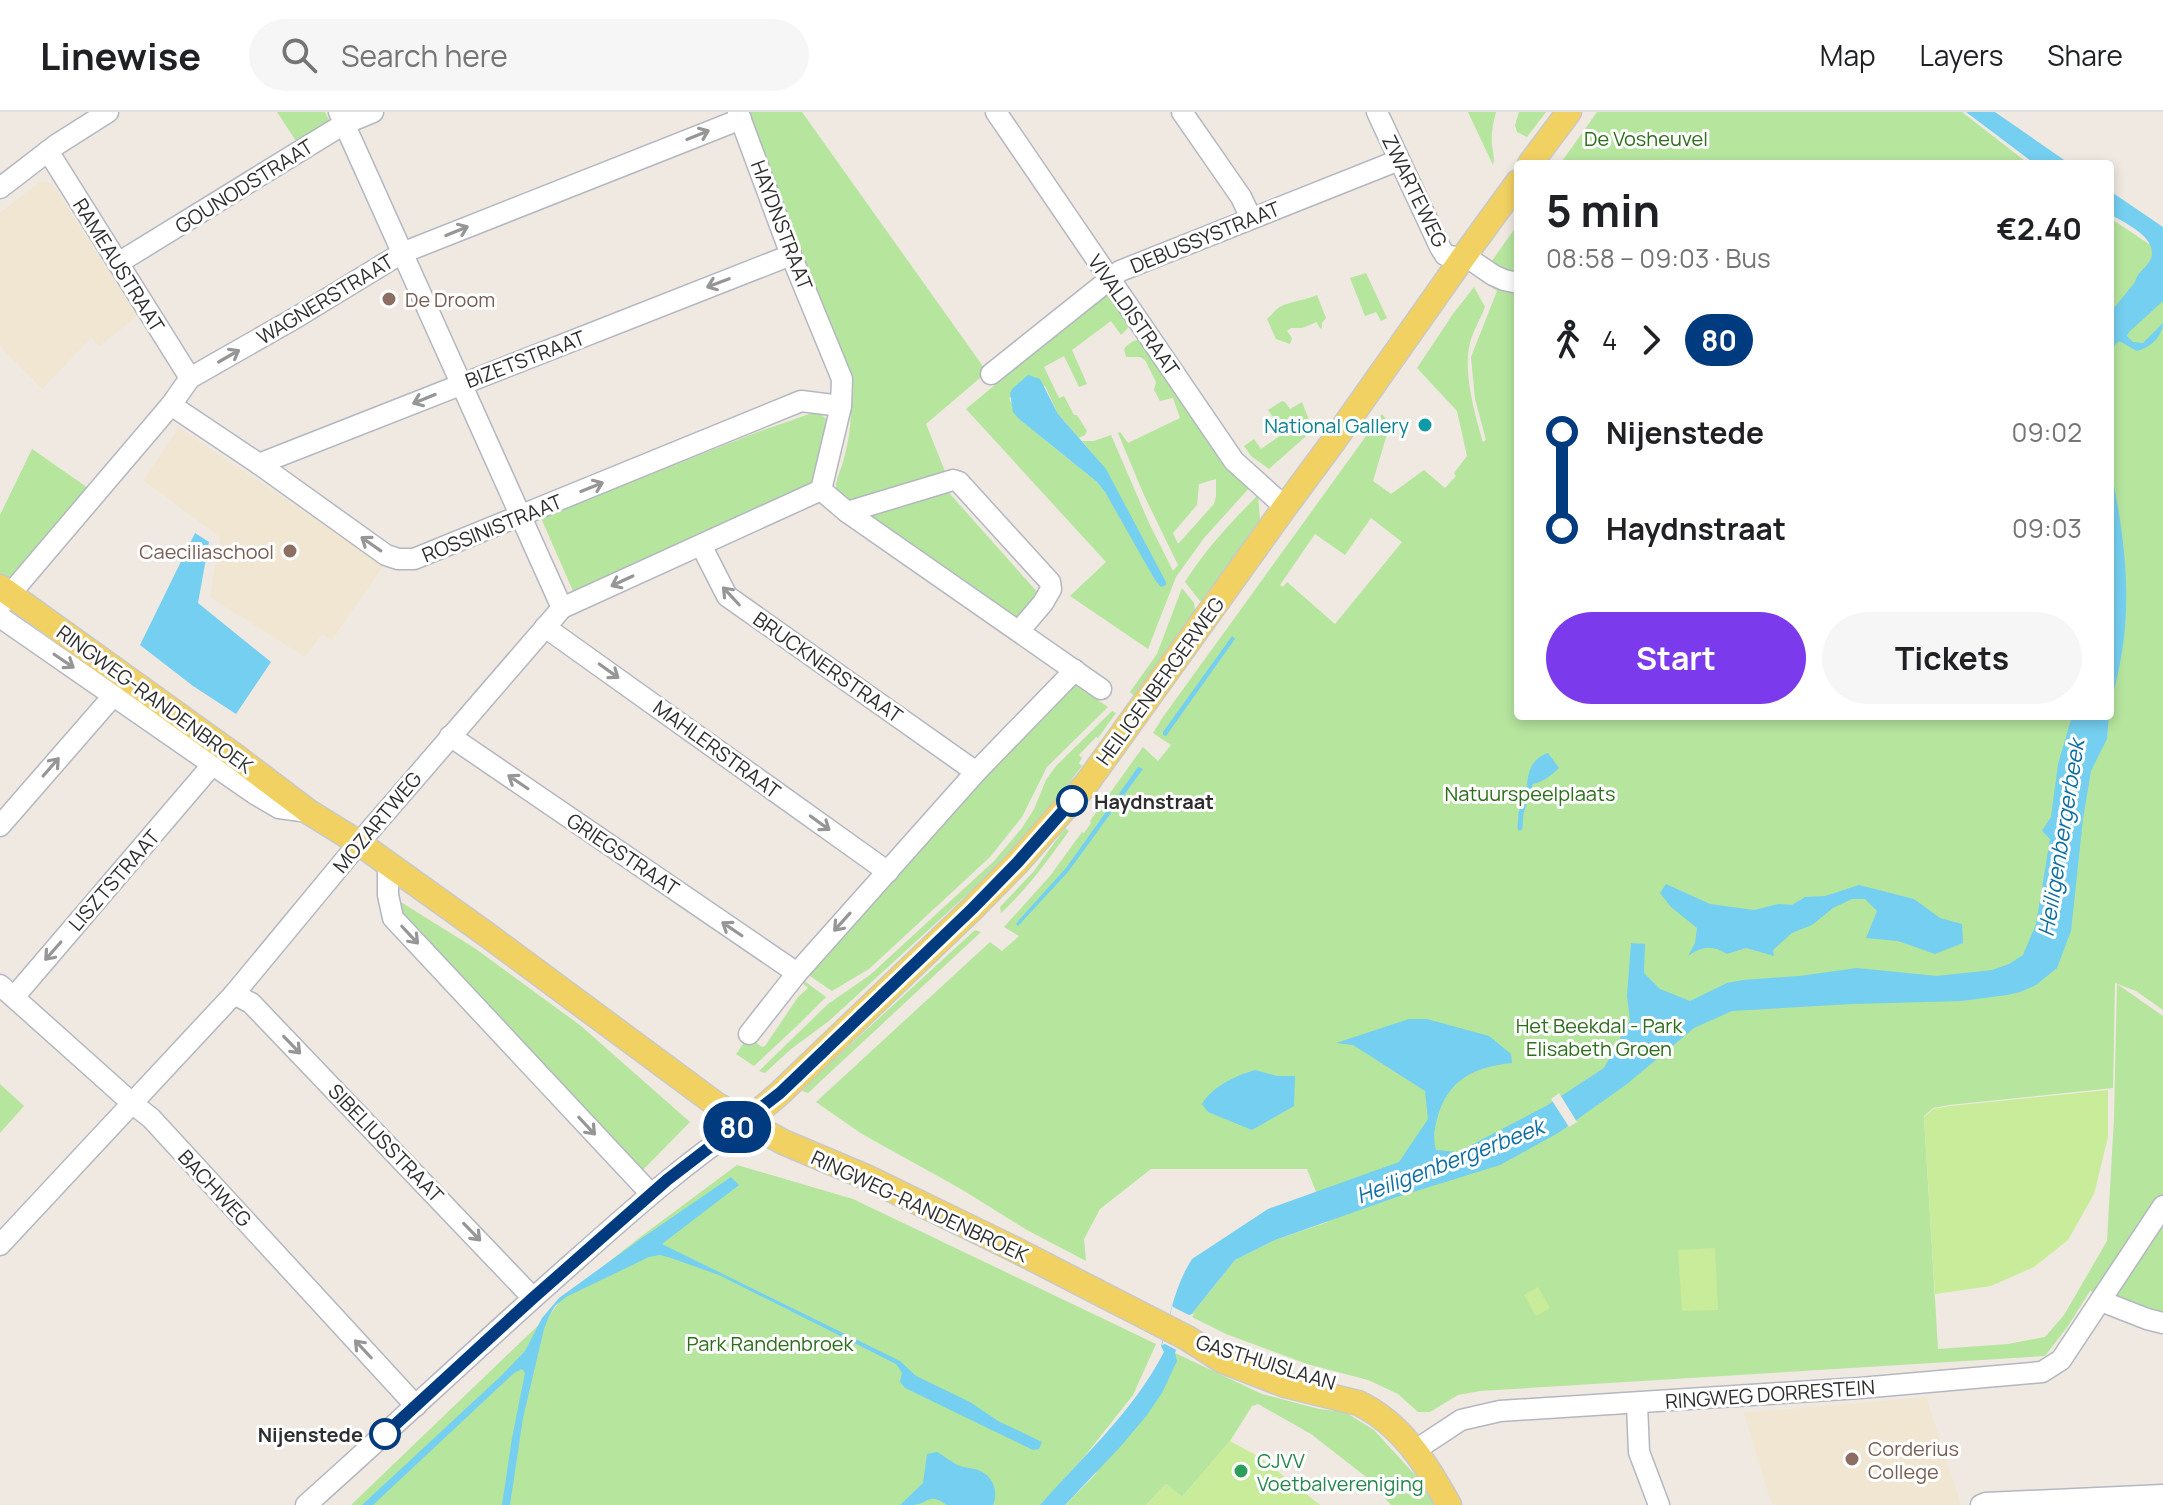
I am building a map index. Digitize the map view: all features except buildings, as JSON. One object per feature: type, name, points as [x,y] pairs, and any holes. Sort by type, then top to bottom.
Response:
[{"type":"main road","points":[[1533,160],[1569,112]]},
{"type":"main road","name":"HEILIGENBERGERWEG","points":[[746,1122],[972,909],[1065,809],[1098,768],[1514,188]]},
{"type":"main road","name":"RINGWEG-RANDENBROEK","points":[[3,595],[235,756],[309,812],[359,843],[717,1105],[783,1142],[866,1177],[1177,1333]]},
{"type":"main road","name":"GASTHUISLAAN","points":[[1177,1333],[1233,1349],[1293,1372],[1364,1390],[1391,1405],[1414,1425],[1420,1446],[1449,1505]]},
{"type":"main road","name":"GASTHUISLAAN","points":[[1420,1446],[1466,1505]]},
{"type":"street","points":[[0,188],[48,151],[108,112]]},
{"type":"street","name":"GOUNODSTRAAT","points":[[118,263],[341,118],[373,112]]},
{"type":"street","name":"VIVALDISTRAAT","points":[[996,112],[1234,461],[1285,507]]},
{"type":"street","points":[[1182,112],[1241,197],[1251,218]]},
{"type":"street","name":"ZWARTEWEG","points":[[1377,112],[1440,247],[1448,257],[1462,259]]},
{"type":"street","name":"WAGNERSTRAAT","points":[[3,595],[171,405],[190,378],[402,253],[739,115]]},
{"type":"street","name":"HAYDNSTRAAT","points":[[739,115],[791,255],[842,379],[841,406],[821,490]]},
{"type":"street","points":[[341,118],[562,608]]},
{"type":"street","name":"RAMEAUSTRAAT","points":[[48,151],[190,378]]},
{"type":"street","name":"DEBUSSYSTRAAT","points":[[991,374],[1120,271],[1399,160]]},
{"type":"street","name":"BIZETSTRAAT","points":[[259,464],[791,255]]},
{"type":"street","points":[[1462,259],[1471,260],[1504,280],[1514,282]]},
{"type":"street","name":"ROSSINISTRAAT","points":[[171,405],[386,555],[398,559],[414,559],[801,401],[841,406]]},
{"type":"street","points":[[847,512],[953,480],[959,482],[1050,582],[1051,589],[1043,603],[1019,631]]},
{"type":"street","points":[[821,490],[847,512],[1101,689]]},
{"type":"street","name":"MOZARTWEG","points":[[0,1245],[234,994],[359,843],[562,608],[821,490]]},
{"type":"street","name":"BRUCKNERSTRAAT","points":[[701,545],[727,596],[976,772]]},
{"type":"street","name":"RINGWEG-RANDENBROEK","points":[[0,617],[255,794],[279,808],[309,812]]},
{"type":"street","name":"MAHLERSTRAAT","points":[[545,627],[888,872]]},
{"type":"street","points":[[749,1034],[797,973],[976,772],[1075,670]]},
{"type":"street","points":[[0,826],[114,695]]},
{"type":"street","name":"GRIEGSTRAAT","points":[[450,736],[797,973]]},
{"type":"street","name":"LISZTSTRAAT","points":[[7,991],[213,764]]},
{"type":"street","points":[[388,864],[388,895],[393,918],[651,1194]]},
{"type":"street","name":"BACHWEG","points":[[7,991],[151,1118],[416,1406]]},
{"type":"street","name":"SIBELIUSSTRAAT","points":[[234,994],[251,1003],[533,1298]]},
{"type":"street","name":"HEILIGENBERGERWEG","points":[[306,1505],[651,1194],[746,1122]]},
{"type":"street","name":"RINGWEG DORRESTEIN","points":[[1420,1446],[1461,1420],[1500,1411],[1860,1388],[2042,1372],[2061,1360],[2163,1206]]},
{"type":"street","points":[[2101,1301],[2163,1323]]},
{"type":"street","points":[[1637,1404],[1639,1452],[1659,1505]]},
{"type":"street","points":[[1981,1505],[2163,1495]]},
{"type":"shaded area","points":[[41,181],[52,184],[137,316],[99,346],[91,337],[42,389],[0,346],[0,213]]},
{"type":"shaded area","name":"Caeciliaschool","points":[[179,428],[384,565],[332,640],[322,634],[305,657],[210,597],[220,537],[143,480]]},
{"type":"shaded area","name":"Corderius College","points":[[1926,1397],[1961,1505],[1772,1505],[1744,1413]]},
{"type":"green space","points":[[277,112],[325,112],[330,122],[298,144]]},
{"type":"green space","points":[[745,112],[802,112],[987,372],[926,424],[946,474],[850,506],[837,493],[837,480],[850,426],[849,393],[844,368]]},
{"type":"green space","points":[[1468,112],[1496,112],[1492,137],[1493,165]]},
{"type":"green space","points":[[1519,112],[1546,112],[1527,137],[1517,132],[1515,125]]},
{"type":"green space","name":"De Vosheuvel","points":[[1597,112],[1962,112],[2024,160],[1563,160]]},
{"type":"green space","name":"Het Beekdal - Park Elisabeth Groen","points":[[2114,221],[2149,244],[2163,235],[2163,1010],[2136,991],[2115,983],[2113,1088],[1949,1105],[1933,1108],[1924,1116],[1938,1349],[2008,1344],[2045,1337],[2064,1315],[2107,1241],[2114,1118],[2117,984],[2163,1016],[2163,1318],[2090,1291],[2045,1356],[1480,1391],[1458,1395],[1430,1412],[1418,1412],[1398,1394],[1368,1380],[1307,1364],[1226,1334],[1190,1316],[1235,1260],[1275,1240],[1328,1222],[1307,1169],[1151,1169],[1100,1209],[1084,1239],[1086,1261],[862,1134],[816,1102],[990,942],[1002,951],[1019,936],[1004,927],[1084,833],[1143,747],[1158,761],[1171,745],[1153,733],[1163,717],[1382,414],[1390,424],[1373,481],[1391,494],[1424,470],[1445,488],[1456,476],[1454,473],[1467,456],[1457,411],[1417,368],[1474,287],[1485,307],[1470,343],[1468,370],[1477,420],[1483,442],[1486,440],[1475,399],[1471,357],[1497,291],[1479,279],[1514,230],[1514,720],[2114,720]],"holes":[[[1371,518],[1402,542],[1335,624],[1287,582],[1283,587],[1280,585],[1315,534],[1345,555]]]},
{"type":"green space","points":[[1366,273],[1387,318],[1381,321],[1376,312],[1365,316],[1350,278]]},
{"type":"green space","points":[[1107,292],[1112,294],[1131,322],[1121,335],[1111,321],[1072,350],[1087,384],[1079,387],[1064,356],[1044,367],[1059,398],[1064,396],[1087,431],[1085,435],[1079,438],[1058,414],[1045,386],[1009,398],[1019,419],[1097,482],[1134,539],[1155,580],[1166,585],[1106,470],[1082,441],[1094,441],[1111,435],[1173,571],[1178,565],[1118,433],[1128,443],[1180,418],[1173,398],[1160,401],[1154,390],[1156,382],[1145,360],[1126,357],[1124,349],[1128,345],[1143,339],[1251,486],[1204,538],[1176,577],[1148,649],[1070,596],[1106,562],[966,409]],"holes":[[[1216,479],[1214,504],[1178,544],[1173,533],[1197,505],[1199,484]]]},
{"type":"green space","points":[[1317,295],[1326,318],[1322,329],[1317,322],[1287,331],[1292,338],[1290,344],[1276,339],[1267,319],[1281,307]]},
{"type":"green space","points":[[1282,401],[1290,409],[1302,402],[1313,430],[1269,469],[1251,456],[1244,446],[1254,439],[1261,449],[1284,433],[1268,410]]},
{"type":"green space","points":[[818,411],[826,419],[823,443],[818,470],[808,485],[621,573],[573,591],[541,518]]},
{"type":"green space","points":[[32,449],[91,490],[13,585],[0,582],[0,515]]},
{"type":"green space","points":[[943,486],[1038,593],[1021,621],[1014,621],[873,522],[871,510]]},
{"type":"green space","points":[[1258,495],[1260,519],[1200,601],[1185,582],[1219,537]]},
{"type":"green space","points":[[1182,588],[1194,603],[1195,611],[1135,697],[1130,692],[1157,654]]},
{"type":"green space","points":[[1074,684],[1108,707],[1047,767],[1022,817],[990,857],[869,969],[832,991],[807,974],[1065,688]]},
{"type":"green space","points":[[1112,711],[1116,713],[1098,738],[1079,755],[1082,766],[1007,858],[829,1021],[765,1073],[759,1071],[828,1004],[870,975],[994,861],[1022,828],[1056,766]]},
{"type":"green space","points":[[1065,828],[1069,831],[1053,853],[1001,913],[1000,907],[1034,871]]},
{"type":"green space","points":[[396,899],[476,949],[581,1026],[690,1122],[639,1174],[394,910]]},
{"type":"green space","points":[[975,930],[981,932],[808,1093],[802,1091],[815,1077]]},
{"type":"green space","points":[[799,980],[826,997],[754,1066],[736,1054],[748,1037],[765,1046],[798,997],[808,988]]},
{"type":"green space","points":[[0,1084],[24,1106],[0,1133]]},
{"type":"green space","points":[[2108,1090],[2108,1137],[2094,1194],[2068,1240],[2034,1267],[1991,1286],[1935,1294],[1924,1117],[1933,1109],[1950,1106]]},
{"type":"green space","name":"Park Randenbroek","points":[[737,1165],[853,1199],[1156,1344],[1133,1395],[1084,1457],[1040,1505],[351,1505],[561,1300]]},
{"type":"green space","points":[[1715,1248],[1718,1310],[1682,1311],[1678,1250]]},
{"type":"green space","points":[[1538,1287],[1550,1308],[1536,1316],[1524,1295]]},
{"type":"green space","points":[[1175,1353],[1262,1394],[1319,1409],[1345,1412],[1374,1430],[1416,1476],[1436,1505],[1391,1505],[1365,1476],[1311,1434],[1258,1404],[1252,1406],[1230,1441],[1182,1497],[1166,1484],[1146,1505],[1065,1505],[1094,1476]]},
{"type":"green space","name":"CJVV Voetbalvereniging","points":[[1230,1441],[1261,1458],[1320,1505],[1146,1505],[1166,1484],[1182,1497]]},
{"type":"water","points":[[1966,112],[1995,112],[2064,160],[2030,160]]},
{"type":"water","points":[[2114,194],[2163,227],[2163,301],[2127,336],[2133,342],[2143,343],[2163,323],[2162,328],[2155,341],[2137,351],[2119,341],[2114,346],[2114,308],[2152,254],[2147,240],[2114,216]]},
{"type":"water","points":[[1028,375],[1040,379],[1058,414],[1106,469],[1166,585],[1161,587],[1155,580],[1097,482],[1013,412],[1010,393]]},
{"type":"water","points":[[2114,486],[2126,582],[2122,652],[2114,689]]},
{"type":"water","points":[[195,533],[209,542],[198,603],[271,662],[236,714],[140,645]]},
{"type":"water","points":[[1232,636],[1235,639],[1166,736],[1163,735],[1163,732]]},
{"type":"water","name":"Heiligenbergerbeek","points":[[2071,720],[2109,720],[2107,739],[2091,771],[2071,931],[2057,968],[2036,985],[2007,995],[1962,1001],[1732,1011],[1694,1028],[1627,1084],[1558,1133],[1500,1165],[1275,1240],[1235,1260],[1190,1316],[1175,1353],[1177,1361],[1162,1393],[1147,1415],[1065,1505],[1040,1505],[1123,1414],[1152,1374],[1164,1352],[1161,1346],[1174,1301],[1192,1259],[1268,1209],[1399,1162],[1428,1119],[1425,1091],[1353,1045],[1336,1043],[1409,1019],[1427,1019],[1489,1036],[1511,1054],[1512,1063],[1486,1068],[1464,1078],[1442,1105],[1435,1131],[1436,1150],[1458,1152],[1546,1106],[1604,1068],[1630,1020],[1627,996],[1631,943],[1645,944],[1644,973],[1660,989],[1690,1001],[1727,983],[1743,980],[1857,968],[1937,976],[1992,970],[2009,964],[2023,955],[2036,924],[2050,839],[2042,831],[2051,817],[2058,764]]},
{"type":"water","points":[[1548,753],[1559,768],[1544,780],[1527,785],[1532,765]]},
{"type":"water","points":[[1138,767],[1143,769],[1068,872],[1018,926],[1019,920],[1066,868]]},
{"type":"water","points":[[1666,884],[1710,904],[1754,910],[1778,904],[1792,905],[1805,897],[1825,896],[1859,885],[1914,899],[1940,918],[1962,924],[1963,943],[1935,954],[1898,941],[1866,938],[1877,911],[1865,899],[1852,899],[1833,908],[1812,925],[1792,933],[1773,950],[1774,956],[1746,948],[1727,954],[1708,948],[1688,956],[1695,943],[1697,928],[1671,907],[1660,893]]},
{"type":"water","points":[[1255,1070],[1277,1076],[1295,1076],[1294,1106],[1252,1130],[1208,1112],[1202,1104],[1212,1092],[1232,1079]]},
{"type":"water","points":[[731,1177],[739,1185],[662,1244],[900,1361],[916,1376],[1042,1442],[1039,1449],[1033,1450],[905,1388],[900,1382],[902,1373],[896,1364],[719,1275],[660,1255],[649,1257],[566,1297],[549,1316],[523,1418],[510,1505],[502,1505],[525,1373],[522,1369],[514,1373],[373,1505],[362,1505],[525,1351],[542,1318],[559,1298]]},
{"type":"water","points":[[937,1452],[957,1465],[985,1473],[995,1490],[993,1505],[947,1505],[932,1499],[914,1505],[900,1505],[923,1483],[927,1454]]},
{"type":"pier","points":[[1559,1093],[1577,1122],[1569,1127],[1551,1099]]},
{"type":"pier","points":[[1170,1301],[1173,1307],[1189,1315],[1196,1313],[1180,1352],[1162,1345],[1172,1307]]},
{"type":"waterway","points":[[1520,828],[1521,813],[1530,785]]},
{"type":"bus line","name":"80","points":[[385,1434],[667,1180],[780,1093],[972,909],[1072,801]]},
{"type":"place","name":"De Droom","points":[[389,299]]},
{"type":"place","name":"National Gallery","points":[[1425,425]]},
{"type":"place","name":"Caeciliaschool","points":[[290,551]]},
{"type":"place","name":"Haydnstraat","points":[[1072,801]]},
{"type":"place","name":"Nijenstede","points":[[385,1434]]},
{"type":"place","name":"Corderius College","points":[[1852,1459]]},
{"type":"place","name":"CJVV Voetbalvereniging","points":[[1241,1471]]},
{"type":"park label","name":"Natuurspeelplaats","points":[[1530,793]]}]
